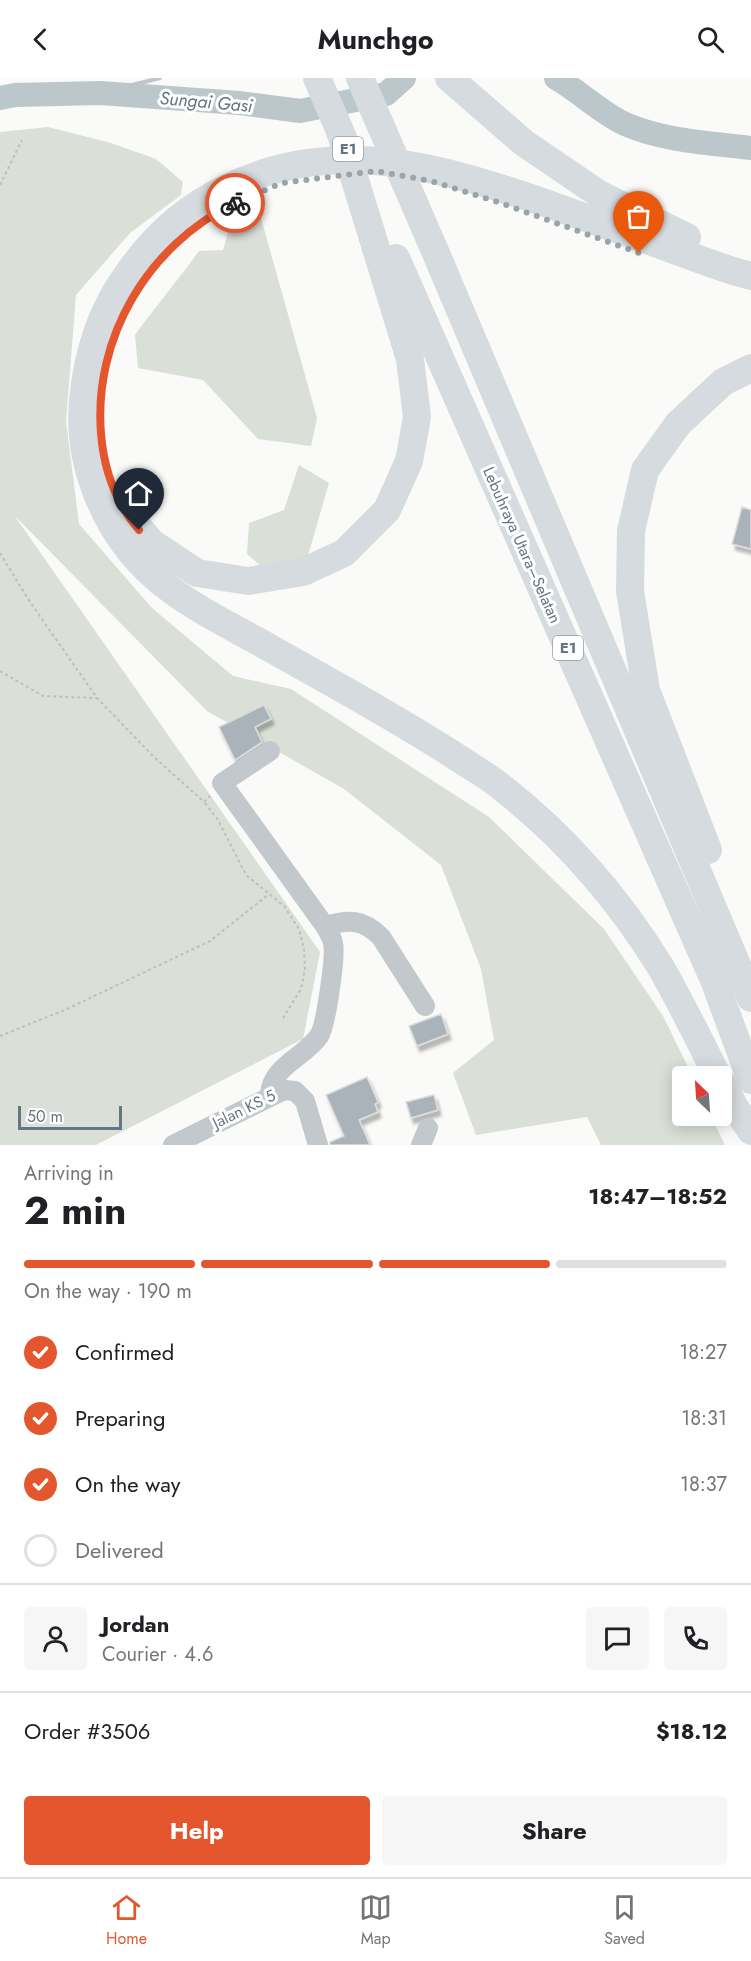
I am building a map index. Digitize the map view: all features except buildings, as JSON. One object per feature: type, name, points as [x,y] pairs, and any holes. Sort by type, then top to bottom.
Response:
[{"type":"highway","name":"Lebuhraya Utara–Selatan","points":[[317,78],[339,128],[375,226],[714,980],[751,1080]]},
{"type":"highway","name":"Lebuhraya Utara–Selatan","points":[[360,78],[751,998]]},
{"type":"highway","points":[[449,78],[524,143],[599,194],[696,242],[751,261]]},
{"type":"highway","points":[[712,1066],[660,966],[609,891],[554,834],[515,799],[499,785],[411,728],[187,602],[152,574],[116,530],[93,486],[84,447],[82,410],[88,365],[106,311],[122,283],[150,245],[178,218],[197,204],[256,175],[285,166],[355,159],[422,166],[490,184],[751,276]]},
{"type":"highway","points":[[375,226],[410,359],[417,417],[409,461],[387,510],[344,553],[303,572],[248,581],[197,573],[152,543],[122,506],[111,483],[103,454],[100,398],[106,361],[132,298],[151,271],[175,244],[195,226],[223,208],[282,183],[376,171],[431,181],[517,208],[751,291]]},
{"type":"highway","points":[[735,964],[740,929],[646,690],[630,591],[631,531],[645,470],[678,424],[723,382],[751,368]]},
{"type":"highway","points":[[732,1103],[751,1131]]},
{"type":"street","points":[[270,751],[222,783],[326,926],[334,944],[324,1027],[314,1042],[275,1076],[270,1095]]},
{"type":"street","points":[[326,926],[351,921],[364,924],[372,929],[381,937],[425,1006]]},
{"type":"street","name":"Jalan KS 5","points":[[173,1145],[284,1090],[295,1091],[305,1101],[318,1145]]},
{"type":"path","points":[[0,185],[22,140]]},
{"type":"path","points":[[0,553],[30,602],[97,698],[153,756],[204,802],[218,820],[246,875],[284,906],[299,929],[304,949],[305,970],[302,989],[283,1018]]},
{"type":"path","points":[[0,670],[43,696],[97,698]]},
{"type":"path","points":[[204,802],[222,783]]},
{"type":"path","points":[[0,1036],[68,1009],[210,941],[269,894]]},
{"type":"shaded area","points":[[48,127],[111,143],[156,159],[183,182],[181,195],[130,233],[76,295],[66,421],[79,524],[152,608],[233,676],[291,689],[489,817],[604,929],[663,1016],[688,1066],[672,1066],[672,1126],[716,1126],[725,1145],[601,1145],[587,1117],[476,1135],[453,1073],[494,1040],[481,969],[441,865],[344,789],[207,711],[14,515],[320,952],[303,1039],[96,1145],[0,1145],[0,132]]},
{"type":"shaded area","points":[[259,211],[317,418],[311,446],[258,439],[203,380],[138,368],[135,335],[199,251],[223,250],[231,222]]},
{"type":"shaded area","points":[[299,465],[329,483],[307,559],[261,566],[247,554],[249,523],[284,510]]},
{"type":"waterway","points":[[100,93],[160,78]]},
{"type":"waterway","name":"Sungai Gasi","points":[[0,98],[15,95],[100,93],[239,103],[300,111],[386,94],[404,78]]},
{"type":"waterway","name":"Sungai Gasi","points":[[556,78],[607,114],[640,130],[687,140],[751,148]]},
{"type":"way so far","points":[[235,203],[282,183],[376,171],[431,181],[517,208],[639,253]]},
{"type":"route","points":[[139,530],[117,498],[103,454],[99,412],[106,361],[126,309],[151,271],[195,226],[235,203]]}]
